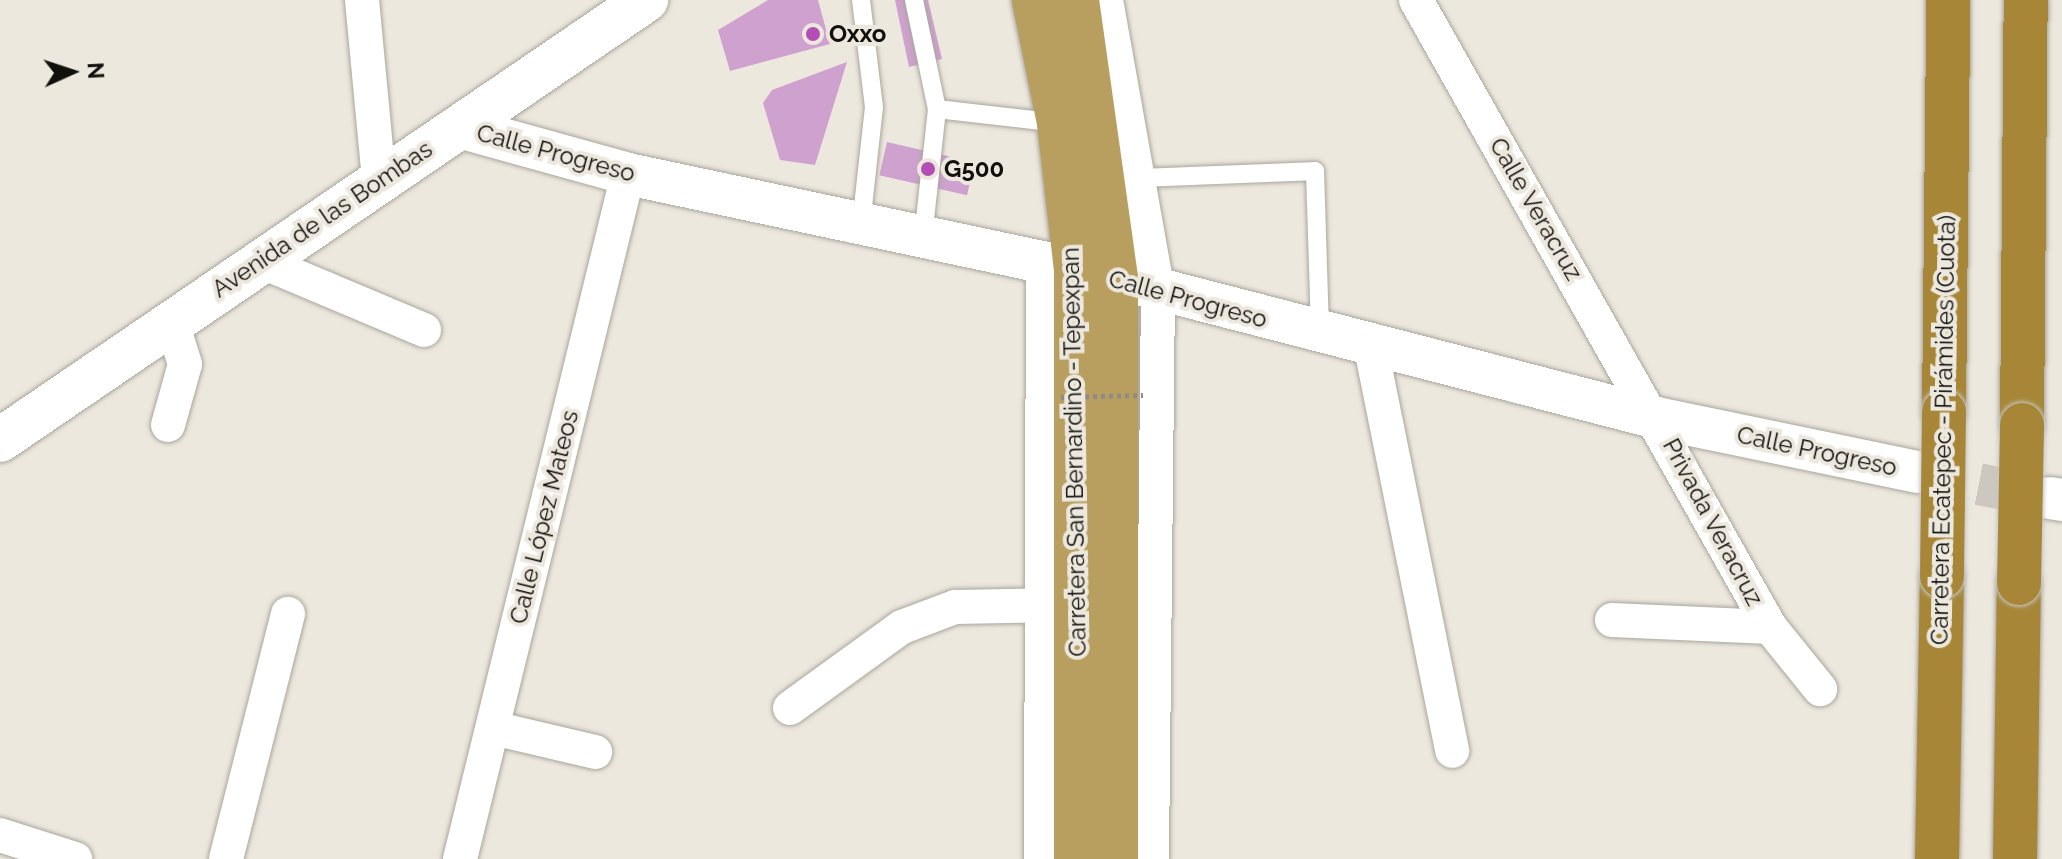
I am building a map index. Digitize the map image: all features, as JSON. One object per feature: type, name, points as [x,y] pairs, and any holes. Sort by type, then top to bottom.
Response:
[{"type":"highway","name":"Carretera San Bernardino - Tepexpan","points":[[1034,0],[1059,123],[1078,270],[1058,606],[1076,859]]},
{"type":"highway","name":"Carretera San Bernardino - Tepexpan","points":[[1077,0],[1078,270],[1116,859]]},
{"type":"highway","name":"Carretera Ecatepec - Pirámides (Cuota)","points":[[1937,859],[1948,0]]},
{"type":"highway","points":[[2015,859],[2026,0]]},
{"type":"main road","name":"Avenida de las Bombas","points":[[0,440],[646,0]]},
{"type":"street","points":[[362,0],[379,180]]},
{"type":"street","points":[[1106,0],[1143,178],[1158,291],[1152,859]]},
{"type":"street","name":"Calle Veracruz","points":[[1416,0],[1657,418]]},
{"type":"street","name":"Calle Progreso","points":[[459,127],[628,174],[1078,270],[1371,348],[1657,418],[1917,472]]},
{"type":"street","name":"Calle López Mateos","points":[[460,859],[628,174]]},
{"type":"street","points":[[260,261],[424,330]]},
{"type":"street","points":[[168,425],[185,364],[172,323]]},
{"type":"street","points":[[1371,348],[1452,751]]},
{"type":"street","name":"Privada Veracruz","points":[[1657,418],[1770,627],[1820,689]]},
{"type":"street","points":[[790,708],[902,627],[955,607],[1058,606],[1041,859]]},
{"type":"street","points":[[226,859],[288,614]]},
{"type":"street","name":"Privada Veracruz","points":[[1612,620],[1770,627]]},
{"type":"street","points":[[493,728],[595,752]]},
{"type":"street","points":[[0,835],[75,859]]},
{"type":"lane","points":[[861,0],[874,107],[861,224]]},
{"type":"lane","points":[[914,0],[937,109],[923,237]]},
{"type":"lane","points":[[937,109],[1059,123]]},
{"type":"lane","points":[[1143,178],[1315,171],[1320,334]]},
{"type":"path","points":[[1061,397],[1143,395]]},
{"type":"building","points":[[768,0],[818,0],[830,44],[730,71],[718,30]]},
{"type":"building","points":[[895,0],[928,0],[942,59],[909,67]]},
{"type":"building","points":[[847,62],[815,165],[780,160],[763,103],[772,90]]},
{"type":"building","name":"G500","points":[[887,142],[975,162],[967,195],[879,175]]},
{"type":"tunnel","points":[[1917,472],[2050,498]]},
{"type":"place","name":"Oxxo","points":[[813,34]]},
{"type":"place","name":"G500","points":[[928,169]]}]
